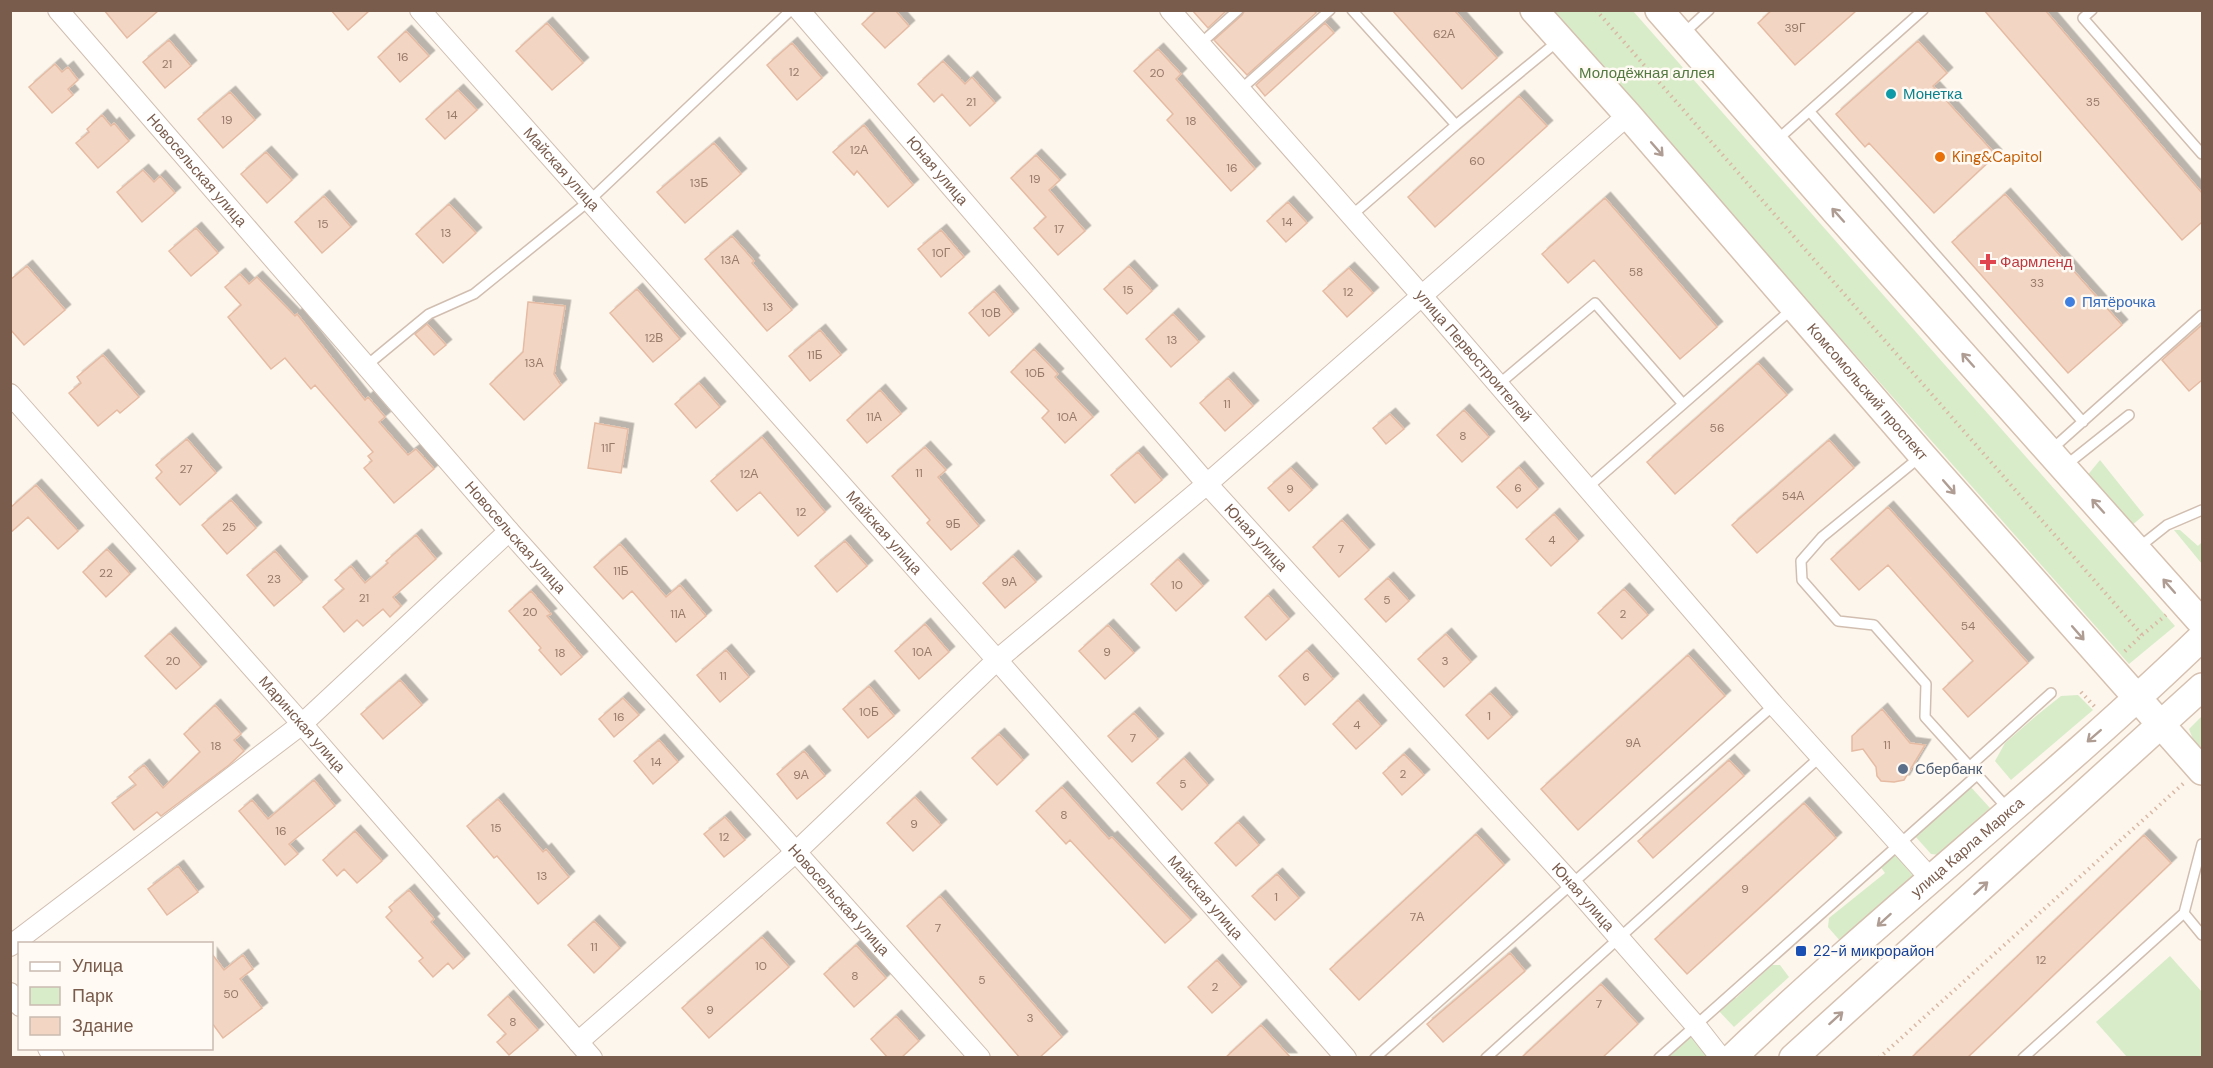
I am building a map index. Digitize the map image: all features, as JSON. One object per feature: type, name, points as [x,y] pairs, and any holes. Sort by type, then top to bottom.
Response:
[{"type":"main road","name":"Комсомольский проспект","points":[[1534,10],[1628,115],[1922,456],[2202,770]]},
{"type":"main road","points":[[1659,10],[2202,623]]},
{"type":"main road","name":"улица Карла Маркса","points":[[1732,1058],[1930,878],[2138,698],[2202,637]]},
{"type":"main road","points":[[1803,1052],[2202,687]]},
{"type":"street","name":"Новосельская улица","points":[[58,10],[509,531],[980,1058]]},
{"type":"street","name":"Майская улица","points":[[420,10],[1347,1058]]},
{"type":"street","name":"Юная улица","points":[[799,10],[1207,484],[1572,884],[1696,1026],[1721,1058]]},
{"type":"street","name":"улица Первостроителей","points":[[1170,10],[1499,384],[1774,705],[1930,878]]},
{"type":"street","points":[[578,1042],[797,851],[997,660],[1207,484],[1628,115]]},
{"type":"street","name":"Маринская улица","points":[[10,394],[302,724],[592,1058]]},
{"type":"street","points":[[10,946],[302,724],[509,531]]},
{"type":"lane","points":[[366,366],[429,314],[474,294],[589,201],[791,10]]},
{"type":"lane","points":[[1200,44],[1238,10]]},
{"type":"lane","points":[[1240,90],[1330,10]]},
{"type":"lane","points":[[1352,10],[1456,125]]},
{"type":"lane","points":[[1681,35],[1709,10]]},
{"type":"lane","points":[[1774,142],[1923,10]]},
{"type":"lane","points":[[2092,10],[2083,18],[2202,154]]},
{"type":"lane","points":[[1351,216],[1560,39]]},
{"type":"lane","points":[[1810,112],[2083,422]]},
{"type":"lane","points":[[1499,384],[1595,303],[1683,404]]},
{"type":"lane","points":[[1587,488],[1794,308]]},
{"type":"lane","points":[[2056,459],[2083,422],[2202,315]]},
{"type":"lane","points":[[2056,459],[2129,415]]},
{"type":"lane","points":[[1922,456],[1822,537],[1801,561],[1802,580],[1838,621],[1874,625],[1889,641],[1926,684],[1925,717],[2009,810]]},
{"type":"lane","points":[[2137,549],[2167,525],[2202,510]]},
{"type":"lane","points":[[1969,767],[2051,693]]},
{"type":"lane","points":[[1375,1058],[1774,705]]},
{"type":"lane","points":[[1486,1058],[1820,757]]},
{"type":"lane","points":[[1659,1058],[1977,775]]},
{"type":"lane","points":[[2023,1058],[2184,913],[2202,844]]},
{"type":"lane","points":[[2184,913],[2202,935]]},
{"type":"path","points":[[1596,10],[2142,635]]},
{"type":"path","points":[[2121,655],[2173,608]]},
{"type":"path","points":[[2081,692],[2100,712]]},
{"type":"path","points":[[1879,1058],[2202,770]]},
{"type":"green space","name":"Молодёжная аллея","points":[[1551,11],[1633,11],[2175,626],[2129,664]]},
{"type":"green space","points":[[2100,460],[2144,515],[2130,527],[2086,477]]},
{"type":"green space","points":[[2174,530],[2180,530],[2198,546],[2202,542],[2202,564]]},
{"type":"green space","points":[[2078,695],[2093,710],[2011,780],[1995,761],[2005,743],[2061,696]]},
{"type":"green space","points":[[2202,716],[2202,756],[2200,758],[2189,729]]},
{"type":"green space","points":[[1969,785],[1990,808],[1940,855],[1931,854],[1915,836],[1914,828],[1954,789]]},
{"type":"green space","points":[[1895,854],[1914,877],[1841,942],[1828,927],[1829,918],[1885,873],[1877,862]]},
{"type":"green space","points":[[2170,956],[2202,992],[2202,1057],[2127,1057],[2096,1022]]},
{"type":"green space","points":[[1772,965],[1780,965],[1789,977],[1734,1027],[1716,1008],[1716,1000],[1725,992],[1729,992],[1736,998]]},
{"type":"green space","points":[[1692,1033],[1711,1054],[1706,1057],[1665,1058]]},
{"type":"building","points":[[104,10],[159,10],[127,38]]},
{"type":"building","points":[[331,10],[370,10],[348,30]]},
{"type":"building","points":[[877,10],[895,10],[909,26],[885,48],[862,24]]},
{"type":"building","points":[[1192,10],[1227,10],[1208,28]]},
{"type":"building","points":[[1245,10],[1314,10],[1316,13],[1247,75],[1214,40]]},
{"type":"building","points":[[1392,10],[1454,10],[1497,58],[1462,89]]},
{"type":"building","points":[[1772,10],[1857,10],[1795,65],[1758,23]]},
{"type":"building","points":[[1984,10],[2045,10],[2202,193],[2202,222],[2182,240]]},
{"type":"building","points":[[547,23],[583,63],[552,90],[516,51]]},
{"type":"building","points":[[1325,23],[1334,33],[1265,96],[1256,85]]},
{"type":"building","points":[[406,31],[429,56],[400,82],[378,57]]},
{"type":"building","points":[[169,40],[191,66],[165,88],[143,62]]},
{"type":"building","points":[[1918,41],[1947,73],[1933,86],[1996,155],[1934,213],[1869,143],[1865,147],[1836,114]]},
{"type":"building","points":[[792,43],[822,78],[797,100],[767,65]]},
{"type":"building","points":[[1158,49],[1181,74],[1176,79],[1255,169],[1231,191],[1167,120],[1173,114],[1134,71]]},
{"type":"building","points":[[943,61],[965,84],[972,77],[995,103],[970,126],[942,94],[934,102],[918,84]]},
{"type":"building","points":[[55,64],[62,72],[68,67],[78,80],[68,89],[73,95],[52,113],[29,87]]},
{"type":"building","points":[[458,90],[477,110],[445,139],[426,119]]},
{"type":"building","points":[[230,92],[255,120],[223,148],[198,119]]},
{"type":"building","points":[[1519,96],[1547,126],[1435,227],[1408,197]]},
{"type":"building","points":[[102,115],[111,126],[114,123],[129,141],[98,168],[76,143],[89,132],[87,129]]},
{"type":"building","points":[[864,125],[913,185],[888,207],[857,171],[854,175],[833,152]]},
{"type":"building","points":[[714,143],[741,174],[685,223],[657,192]]},
{"type":"building","points":[[266,152],[292,180],[267,203],[241,174]]},
{"type":"building","points":[[1036,155],[1060,180],[1049,190],[1085,231],[1058,255],[1034,228],[1046,217],[1011,178]]},
{"type":"building","points":[[143,170],[154,182],[160,176],[175,193],[142,222],[117,192]]},
{"type":"building","points":[[2005,194],[2122,325],[2068,373],[1952,242]]},
{"type":"building","points":[[324,196],[351,227],[322,253],[295,222]]},
{"type":"building","points":[[1605,198],[1717,327],[1680,359],[1594,260],[1568,283],[1542,254]]},
{"type":"building","points":[[1288,202],[1307,223],[1286,242],[1267,221]]},
{"type":"building","points":[[449,204],[476,233],[443,263],[416,234]]},
{"type":"building","points":[[196,228],[218,253],[191,276],[169,251]]},
{"type":"building","points":[[941,230],[964,257],[941,277],[918,249]]},
{"type":"building","points":[[732,236],[792,310],[767,331],[705,259]]},
{"type":"building","points":[[27,266],[65,310],[24,345],[10,329],[10,280]]},
{"type":"building","points":[[1129,266],[1152,291],[1127,314],[1104,289]]},
{"type":"building","points":[[1349,268],[1373,293],[1347,317],[1323,291]]},
{"type":"building","points":[[240,274],[249,284],[257,277],[295,316],[297,314],[365,400],[368,397],[385,417],[379,422],[408,455],[416,449],[434,469],[394,503],[364,468],[372,461],[368,456],[373,452],[315,385],[311,389],[285,358],[271,369],[228,317],[241,305],[225,287]]},
{"type":"building","points":[[637,289],[680,339],[653,362],[610,313]]},
{"type":"building","points":[[994,291],[1013,314],[989,336],[969,313]]},
{"type":"building","points":[[528,302],[565,306],[554,374],[561,385],[524,420],[490,384],[523,352]]},
{"type":"building","points":[[1173,314],[1199,342],[1171,367],[1146,339]]},
{"type":"building","points":[[427,324],[446,345],[434,355],[415,334]]},
{"type":"building","points":[[2202,325],[2202,380],[2189,391],[2162,360]]},
{"type":"building","points":[[820,330],[841,355],[810,381],[789,356]]},
{"type":"building","points":[[1034,349],[1058,374],[1055,377],[1093,417],[1065,443],[1042,418],[1049,411],[1011,372]]},
{"type":"building","points":[[103,355],[139,397],[120,413],[117,410],[98,426],[69,393],[81,383],[77,377]]},
{"type":"building","points":[[1758,363],[1787,395],[1675,494],[1647,462]]},
{"type":"building","points":[[1228,378],[1253,406],[1225,431],[1200,403]]},
{"type":"building","points":[[699,383],[720,407],[696,428],[675,404]]},
{"type":"building","points":[[880,390],[901,414],[867,443],[847,420]]},
{"type":"building","points":[[1464,410],[1489,437],[1462,462],[1437,435]]},
{"type":"building","points":[[1390,414],[1404,429],[1386,444],[1373,428]]},
{"type":"building","points":[[595,423],[628,429],[621,473],[588,468]]},
{"type":"building","points":[[762,437],[825,512],[798,536],[760,492],[737,511],[711,481]]},
{"type":"building","points":[[187,439],[216,473],[180,505],[156,478],[162,472],[156,465]]},
{"type":"building","points":[[1829,440],[1854,468],[1757,553],[1732,525]]},
{"type":"building","points":[[925,447],[946,470],[938,477],[979,526],[951,550],[927,523],[930,520],[892,476]]},
{"type":"building","points":[[1138,452],[1162,480],[1135,503],[1111,475]]},
{"type":"building","points":[[1519,467],[1538,489],[1517,508],[1497,487]]},
{"type":"building","points":[[1291,468],[1312,490],[1289,511],[1268,488]]},
{"type":"building","points":[[36,485],[78,531],[58,549],[28,517],[10,533],[10,508]]},
{"type":"building","points":[[231,500],[256,528],[227,554],[202,525]]},
{"type":"building","points":[[1888,507],[2028,663],[1968,717],[1943,689],[1973,661],[1888,565],[1859,590],[1831,559]]},
{"type":"building","points":[[1554,514],[1578,541],[1551,566],[1526,539]]},
{"type":"building","points":[[1342,520],[1369,550],[1339,577],[1313,547]]},
{"type":"building","points":[[416,535],[436,559],[393,597],[401,606],[390,617],[383,609],[363,626],[357,620],[344,632],[323,607],[344,589],[335,580],[351,566],[365,583]]},
{"type":"building","points":[[845,541],[867,566],[837,592],[815,566]]},
{"type":"building","points":[[620,544],[666,597],[680,585],[706,616],[676,642],[632,591],[623,599],[594,567]]},
{"type":"building","points":[[107,549],[130,574],[106,597],[83,572]]},
{"type":"building","points":[[275,551],[302,582],[274,606],[247,575]]},
{"type":"building","points":[[1013,556],[1036,582],[1005,608],[983,583]]},
{"type":"building","points":[[1178,559],[1203,586],[1176,611],[1151,584]]},
{"type":"building","points":[[1388,578],[1409,601],[1386,622],[1365,599]]},
{"type":"building","points":[[1624,589],[1648,615],[1622,639],[1598,613]]},
{"type":"building","points":[[531,591],[551,614],[547,616],[582,657],[561,675],[509,611]]},
{"type":"building","points":[[1268,595],[1289,619],[1266,640],[1245,617]]},
{"type":"building","points":[[925,624],[949,652],[919,679],[895,651]]},
{"type":"building","points":[[1108,625],[1134,653],[1105,679],[1079,651]]},
{"type":"building","points":[[170,633],[201,667],[176,689],[145,656]]},
{"type":"building","points":[[1446,634],[1471,662],[1444,687],[1418,659]]},
{"type":"building","points":[[726,650],[749,677],[720,702],[697,675]]},
{"type":"building","points":[[1307,650],[1333,679],[1305,705],[1279,676]]},
{"type":"building","points":[[1688,655],[1725,696],[1578,830],[1541,789]]},
{"type":"building","points":[[400,680],[422,705],[383,739],[361,714]]},
{"type":"building","points":[[869,686],[894,716],[868,738],[843,709]]},
{"type":"building","points":[[1490,693],[1512,717],[1488,739],[1466,715]]},
{"type":"building","points":[[623,698],[639,715],[614,737],[599,719]]},
{"type":"building","points":[[1358,700],[1381,726],[1356,749],[1333,724]]},
{"type":"building","points":[[215,705],[241,734],[234,740],[244,751],[161,816],[157,812],[134,830],[112,803],[136,785],[129,777],[144,765],[163,788],[200,752],[184,734]]},
{"type":"building","points":[[1882,709],[1910,743],[1925,745],[1904,780],[1881,781],[1877,776],[1876,767],[1863,749],[1852,751],[1852,736]]},
{"type":"building","points":[[1134,713],[1158,739],[1132,762],[1108,736]]},
{"type":"building","points":[[999,734],[1023,760],[997,785],[972,758]]},
{"type":"building","points":[[659,740],[678,762],[653,784],[634,761]]},
{"type":"building","points":[[804,751],[825,776],[797,799],[777,774]]},
{"type":"building","points":[[1404,754],[1424,775],[1402,795],[1383,773]]},
{"type":"building","points":[[1184,758],[1208,785],[1182,810],[1157,783]]},
{"type":"building","points":[[1729,760],[1744,776],[1653,858],[1638,841]]},
{"type":"building","points":[[314,780],[335,806],[289,844],[298,854],[285,865],[239,811],[252,800],[268,819]]},
{"type":"building","points":[[1062,787],[1109,839],[1112,837],[1191,920],[1165,943],[1070,840],[1066,844],[1036,811]]},
{"type":"building","points":[[915,797],[941,825],[913,851],[887,823]]},
{"type":"building","points":[[498,799],[543,852],[546,849],[569,877],[538,904],[497,856],[494,858],[467,826]]},
{"type":"building","points":[[1804,803],[1836,838],[1687,974],[1655,939]]},
{"type":"building","points":[[725,817],[745,840],[724,857],[704,834]]},
{"type":"building","points":[[1238,822],[1259,845],[1236,866],[1215,843]]},
{"type":"building","points":[[355,831],[382,861],[357,883],[344,869],[337,876],[323,860]]},
{"type":"building","points":[[1476,834],[1504,865],[1359,1000],[1330,969]]},
{"type":"building","points":[[2144,835],[2171,863],[1967,1058],[1911,1058]]},
{"type":"building","points":[[178,866],[198,892],[167,915],[148,889]]},
{"type":"building","points":[[1277,874],[1299,898],[1275,920],[1252,896]]},
{"type":"building","points":[[409,890],[434,919],[431,922],[464,959],[453,969],[448,963],[433,977],[419,961],[423,958],[386,917],[392,911],[389,907]]},
{"type":"building","points":[[940,896],[1062,1037],[1039,1058],[1020,1058],[907,926]]},
{"type":"building","points":[[594,921],[620,948],[594,973],[568,945]]},
{"type":"building","points":[[762,937],[789,967],[709,1038],[682,1008]]},
{"type":"building","points":[[856,945],[886,978],[854,1007],[824,974]]},
{"type":"building","points":[[1510,953],[1525,971],[1443,1042],[1427,1024]]},
{"type":"building","points":[[213,955],[224,970],[243,955],[253,969],[240,979],[262,1008],[223,1038],[213,1024]]},
{"type":"building","points":[[1217,960],[1241,987],[1212,1013],[1188,987]]},
{"type":"building","points":[[1601,984],[1638,1024],[1602,1058],[1521,1058]]},
{"type":"building","points":[[508,996],[538,1030],[509,1055],[497,1042],[506,1034],[488,1015]]},
{"type":"building","points":[[896,1016],[919,1041],[901,1058],[888,1058],[871,1039]]},
{"type":"building","points":[[1261,1025],[1291,1058],[1225,1058]]},
{"type":"place","name":"Монетка","points":[[1891,94]]},
{"type":"place","name":"King&Capitol","points":[[1940,157]]},
{"type":"place","name":"Фармленд","points":[[1988,262]]},
{"type":"place","name":"Пятёрочка","points":[[2070,302]]},
{"type":"place","name":"Сбербанк","points":[[1903,769]]},
{"type":"place","name":"22-й микрорайон","points":[[1801,951]]}]
